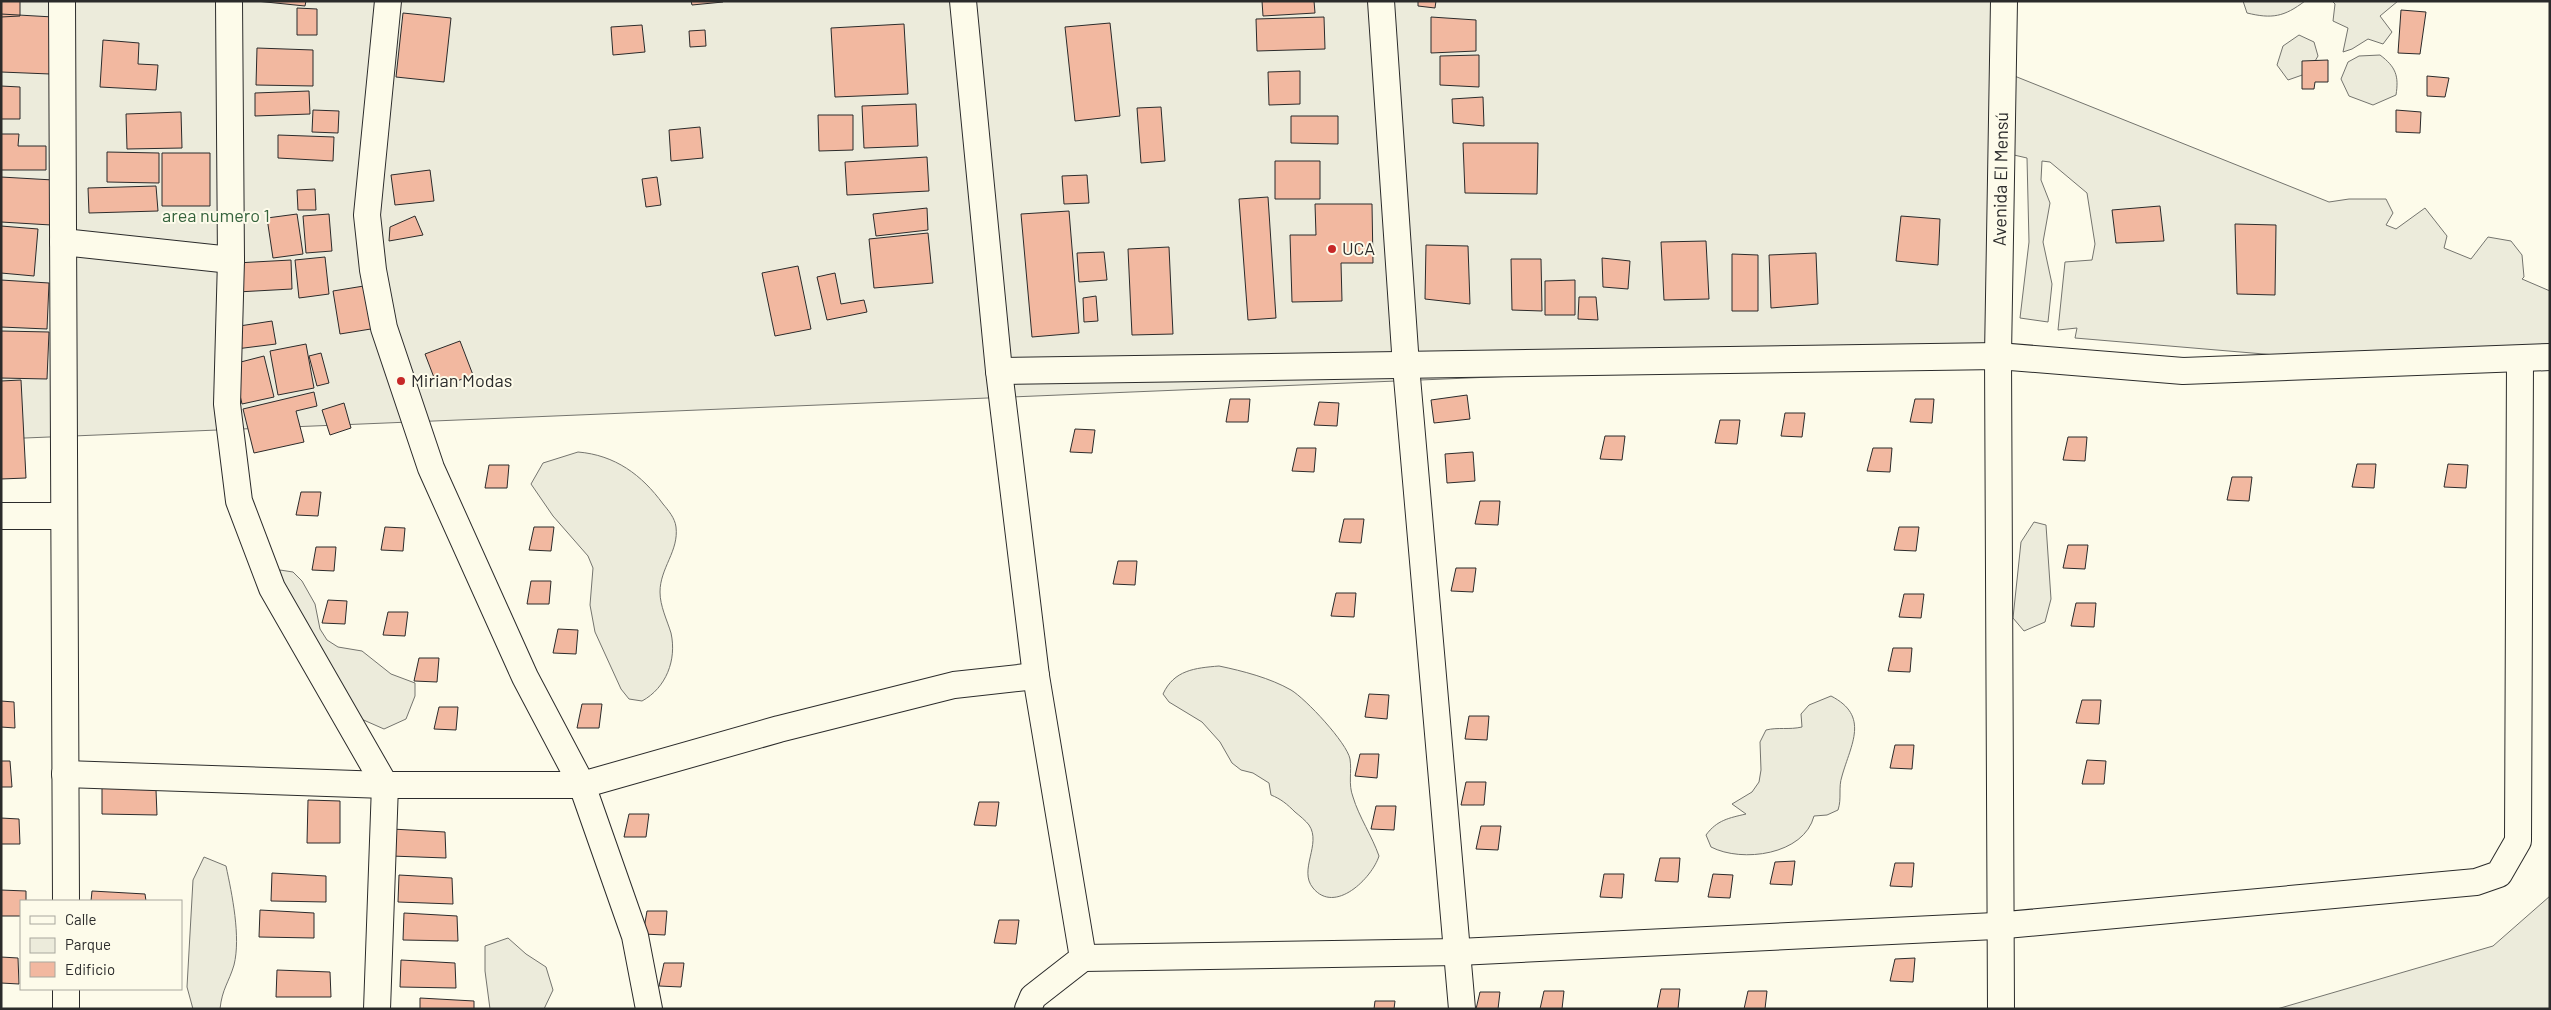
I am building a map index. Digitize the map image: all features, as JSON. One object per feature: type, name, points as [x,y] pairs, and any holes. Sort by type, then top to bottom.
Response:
[{"type":"street","points":[[62,1],[66,900]]},
{"type":"street","points":[[230,1],[231,260],[227,404],[239,501],[272,588],[385,785],[377,1009]]},
{"type":"street","points":[[388,1],[367,214],[373,270],[384,328],[431,468],[525,677],[582,785],[635,936],[649,1009]]},
{"type":"street","points":[[963,1],[999,371],[1036,676],[1083,958]]},
{"type":"street","points":[[1381,1],[1406,366],[1462,1009]]},
{"type":"street","name":"Avenida El Mensú","points":[[2002,1009],[1998,356],[2004,1]]},
{"type":"street","points":[[63,242],[231,260]]},
{"type":"street","points":[[999,371],[1998,356],[2183,371],[2520,360],[2550,357]]},
{"type":"street","points":[[1028,1009],[1033,997],[1083,958],[1458,952],[2001,926],[2476,882],[2499,874],[2518,841],[2520,360]]},
{"type":"street","points":[[1,516],[64,516]]},
{"type":"street","points":[[65,774],[385,785],[582,785],[779,729],[954,685],[1036,676]]},
{"type":"street","points":[[66,990],[66,1009]]},
{"type":"green space","name":"area numero 1","points":[[1,1],[2004,1],[2002,71],[2329,202],[2349,199],[2386,199],[2393,213],[2386,225],[2396,229],[2425,208],[2447,236],[2444,248],[2471,259],[2488,237],[2511,241],[2522,255],[2524,277],[2522,279],[2550,291],[2550,347],[2311,358],[2075,338],[2077,328],[2058,330],[2065,262],[2092,260],[2095,244],[2087,193],[2050,162],[2042,161],[2041,180],[2050,203],[2043,242],[2052,284],[2048,322],[2020,318],[2029,242],[2027,158],[2001,152],[1998,356],[1,439]]},
{"type":"green space","points":[[2243,1],[2305,1],[2284,13],[2264,16],[2247,13]]},
{"type":"green space","points":[[2332,1],[2398,1],[2380,16],[2392,32],[2383,44],[2368,39],[2343,52],[2348,28],[2333,21],[2335,4]]},
{"type":"green space","points":[[2299,35],[2314,42],[2318,56],[2308,73],[2288,80],[2277,65],[2283,46]]},
{"type":"green space","points":[[2380,55],[2390,64],[2395,72],[2397,82],[2396,95],[2373,105],[2349,96],[2341,79],[2348,62],[2359,56]]},
{"type":"green space","points":[[578,452],[604,457],[616,462],[637,476],[671,514],[676,527],[675,544],[663,575],[660,592],[662,608],[671,633],[671,663],[658,689],[642,701],[629,699],[621,689],[595,632],[590,605],[593,568],[588,556],[553,516],[531,484],[543,463]]},
{"type":"green space","points":[[2034,522],[2046,525],[2051,599],[2045,622],[2024,631],[2013,618],[2021,542]]},
{"type":"green space","points":[[280,570],[293,572],[302,581],[315,604],[320,629],[327,640],[338,647],[362,651],[391,674],[415,683],[415,696],[406,719],[384,729],[359,718],[278,582]]},
{"type":"green space","points":[[1219,666],[1256,675],[1291,690],[1306,702],[1325,722],[1347,752],[1350,759],[1352,792],[1379,856],[1369,874],[1361,883],[1342,896],[1322,895],[1313,888],[1309,881],[1308,873],[1313,840],[1312,832],[1305,820],[1287,804],[1271,795],[1269,783],[1253,773],[1241,770],[1232,763],[1220,742],[1202,722],[1169,702],[1163,694],[1179,675],[1194,669]]},
{"type":"green space","points":[[1831,696],[1843,704],[1850,712],[1855,732],[1841,780],[1838,810],[1827,815],[1814,816],[1808,829],[1798,840],[1770,852],[1755,855],[1739,854],[1724,852],[1711,847],[1706,835],[1714,826],[1724,820],[1746,814],[1732,804],[1752,792],[1759,782],[1761,770],[1760,742],[1766,730],[1802,727],[1801,714],[1809,705]]},
{"type":"green space","points":[[204,857],[226,866],[235,916],[236,954],[234,965],[222,996],[220,1009],[193,1009],[187,987],[193,880]]},
{"type":"green space","points":[[2550,896],[2550,1009],[2277,1009],[2493,946]]},
{"type":"green space","points":[[508,938],[526,954],[546,967],[553,990],[544,1009],[490,1009],[485,971],[485,946]]},
{"type":"building","points":[[1,1],[20,1],[20,16],[1,17]]},
{"type":"building","points":[[256,1],[306,1],[305,6]]},
{"type":"building","points":[[691,1],[723,1],[723,2],[692,5]]},
{"type":"building","points":[[1262,1],[1314,1],[1315,13],[1263,16]]},
{"type":"building","points":[[1418,1],[1436,1],[1435,8],[1418,6]]},
{"type":"building","points":[[297,8],[317,9],[317,35],[297,35]]},
{"type":"building","points":[[2401,10],[2426,12],[2420,54],[2398,53]]},
{"type":"building","points":[[403,13],[451,18],[444,82],[396,77]]},
{"type":"building","points":[[1,14],[53,17],[50,74],[1,72]]},
{"type":"building","points":[[1324,17],[1325,49],[1257,51],[1256,19]]},
{"type":"building","points":[[1431,17],[1476,20],[1476,51],[1431,53]]},
{"type":"building","points":[[1110,23],[1120,116],[1075,121],[1065,27]]},
{"type":"building","points":[[904,24],[908,94],[835,97],[831,28]]},
{"type":"building","points":[[642,25],[645,52],[613,55],[611,27]]},
{"type":"building","points":[[705,30],[706,46],[690,47],[689,31]]},
{"type":"building","points":[[103,40],[139,43],[138,64],[158,65],[156,90],[100,87]]},
{"type":"building","points":[[257,48],[313,50],[313,86],[256,85]]},
{"type":"building","points":[[1479,55],[1479,87],[1440,85],[1440,56]]},
{"type":"building","points":[[2328,60],[2328,82],[2315,82],[2314,89],[2302,89],[2302,61]]},
{"type":"building","points":[[1300,71],[1300,104],[1269,105],[1268,72]]},
{"type":"building","points":[[2427,76],[2449,78],[2445,97],[2427,96]]},
{"type":"building","points":[[1,86],[20,87],[20,119],[1,119]]},
{"type":"building","points":[[309,91],[310,114],[255,116],[255,93]]},
{"type":"building","points":[[1483,97],[1484,126],[1453,123],[1452,99]]},
{"type":"building","points":[[916,104],[918,146],[864,148],[862,106]]},
{"type":"building","points":[[1161,107],[1165,161],[1141,163],[1137,108]]},
{"type":"building","points":[[313,110],[339,111],[338,133],[312,132]]},
{"type":"building","points":[[2396,110],[2421,112],[2420,133],[2396,132]]},
{"type":"building","points":[[181,112],[182,148],[127,149],[126,114]]},
{"type":"building","points":[[818,115],[853,115],[853,150],[819,151]]},
{"type":"building","points":[[1291,116],[1338,116],[1338,144],[1291,143]]},
{"type":"building","points":[[700,127],[703,158],[671,161],[669,130]]},
{"type":"building","points":[[1,134],[19,134],[18,146],[46,146],[46,170],[1,170]]},
{"type":"building","points":[[278,135],[334,137],[333,161],[278,158]]},
{"type":"building","points":[[1463,143],[1538,143],[1537,194],[1465,193]]},
{"type":"building","points":[[107,152],[159,153],[159,183],[107,182]]},
{"type":"building","points":[[162,153],[210,153],[210,206],[162,206]]},
{"type":"building","points":[[927,157],[929,191],[847,195],[845,162]]},
{"type":"building","name":"UCA","points":[[1275,161],[1320,161],[1320,199],[1275,199]]},
{"type":"building","points":[[430,170],[434,201],[395,205],[391,175]]},
{"type":"building","points":[[1087,175],[1089,203],[1064,204],[1062,176]]},
{"type":"building","points":[[1,177],[53,180],[51,225],[1,222]]},
{"type":"building","points":[[657,177],[661,205],[646,207],[642,179]]},
{"type":"building","points":[[156,186],[158,211],[89,213],[88,188]]},
{"type":"building","points":[[315,189],[316,210],[298,210],[297,190]]},
{"type":"building","points":[[1268,197],[1276,318],[1248,320],[1239,199]]},
{"type":"building","name":"UCA","points":[[1315,204],[1372,204],[1373,263],[1341,263],[1342,301],[1292,302],[1290,235],[1316,235]]},
{"type":"building","points":[[2160,206],[2164,241],[2116,243],[2112,210]]},
{"type":"building","points":[[927,208],[928,230],[876,236],[873,214]]},
{"type":"building","points":[[1069,211],[1079,333],[1032,337],[1021,214]]},
{"type":"building","points":[[297,214],[303,254],[273,258],[267,218]]},
{"type":"building","points":[[329,214],[332,251],[306,253],[303,216]]},
{"type":"building","points":[[415,216],[423,235],[389,241],[390,227]]},
{"type":"building","points":[[1901,216],[1940,219],[1938,265],[1896,261]]},
{"type":"building","points":[[2235,224],[2276,225],[2275,295],[2237,294]]},
{"type":"building","points":[[1,226],[38,229],[34,276],[1,273]]},
{"type":"building","points":[[928,233],[933,283],[874,288],[869,239]]},
{"type":"building","points":[[1706,241],[1709,299],[1664,300],[1661,242]]},
{"type":"building","name":"UCA","points":[[1426,245],[1468,246],[1470,304],[1425,299]]},
{"type":"building","points":[[1169,247],[1173,334],[1132,335],[1128,249]]},
{"type":"building","points":[[1104,252],[1107,280],[1079,282],[1077,253]]},
{"type":"building","points":[[1816,253],[1818,304],[1771,308],[1769,255]]},
{"type":"building","points":[[1732,254],[1758,255],[1758,311],[1732,311]]},
{"type":"building","points":[[325,257],[329,294],[299,298],[295,260]]},
{"type":"building","points":[[1602,258],[1630,261],[1628,289],[1603,287]]},
{"type":"building","points":[[1511,259],[1541,259],[1542,311],[1512,310]]},
{"type":"building","points":[[291,260],[292,289],[237,292],[236,263]]},
{"type":"building","points":[[798,266],[811,329],[775,336],[762,273]]},
{"type":"building","points":[[835,273],[841,304],[864,300],[867,312],[827,320],[817,277]]},
{"type":"building","points":[[1,280],[49,283],[47,329],[1,327]]},
{"type":"building","points":[[1575,280],[1575,315],[1545,315],[1545,281]]},
{"type":"building","points":[[370,285],[377,328],[340,334],[333,291]]},
{"type":"building","points":[[1096,296],[1098,321],[1084,322],[1083,298]]},
{"type":"building","points":[[1579,297],[1596,297],[1598,320],[1578,319]]},
{"type":"building","points":[[272,321],[276,344],[236,349],[233,327]]},
{"type":"building","points":[[1,331],[49,332],[47,379],[1,378]]},
{"type":"building","points":[[460,341],[473,375],[438,388],[425,354]]},
{"type":"building","points":[[306,344],[314,388],[278,395],[270,351]]},
{"type":"building","points":[[321,353],[329,383],[317,386],[309,356]]},
{"type":"building","points":[[264,356],[274,397],[242,404],[233,364]]},
{"type":"building","points":[[21,380],[26,478],[1,479],[1,381]]},
{"type":"building","points":[[314,392],[317,406],[296,411],[304,442],[254,453],[243,409]]},
{"type":"building","points":[[1467,395],[1470,419],[1434,423],[1431,400]]},
{"type":"building","points":[[1230,399],[1250,399],[1248,422],[1226,422]]},
{"type":"building","points":[[1915,399],[1934,399],[1932,423],[1910,422]]},
{"type":"building","points":[[1319,402],[1339,403],[1337,426],[1314,425]]},
{"type":"building","points":[[344,403],[351,428],[330,435],[322,410]]},
{"type":"building","points":[[1785,413],[1805,413],[1802,437],[1781,436]]},
{"type":"building","points":[[1720,420],[1740,420],[1737,444],[1715,443]]},
{"type":"building","points":[[1075,429],[1095,430],[1092,453],[1070,452]]},
{"type":"building","points":[[1605,436],[1625,436],[1622,460],[1600,459]]},
{"type":"building","points":[[2068,437],[2087,437],[2085,461],[2063,460]]},
{"type":"building","points":[[1297,448],[1316,448],[1314,472],[1292,471]]},
{"type":"building","points":[[1873,448],[1892,448],[1890,472],[1867,471]]},
{"type":"building","points":[[1473,452],[1475,481],[1447,483],[1445,454]]},
{"type":"building","points":[[2357,464],[2376,464],[2374,488],[2352,487]]},
{"type":"building","points":[[2448,464],[2468,465],[2466,488],[2444,487]]},
{"type":"building","points":[[489,465],[509,465],[507,488],[485,488]]},
{"type":"building","points":[[2232,477],[2252,477],[2249,501],[2227,500]]},
{"type":"building","points":[[301,492],[321,492],[318,516],[296,515]]},
{"type":"building","points":[[1480,501],[1500,501],[1498,525],[1475,524]]},
{"type":"building","points":[[1344,519],[1364,519],[1361,543],[1339,542]]},
{"type":"building","points":[[385,527],[405,528],[403,551],[381,550]]},
{"type":"building","points":[[534,527],[554,527],[551,551],[529,550]]},
{"type":"building","points":[[1899,527],[1919,527],[1916,551],[1894,550]]},
{"type":"building","points":[[2068,545],[2088,545],[2085,569],[2063,568]]},
{"type":"building","points":[[316,547],[336,547],[334,571],[312,570]]},
{"type":"building","points":[[1118,561],[1137,561],[1135,585],[1113,584]]},
{"type":"building","points":[[1456,568],[1476,568],[1473,592],[1451,591]]},
{"type":"building","points":[[531,581],[551,581],[549,604],[527,604]]},
{"type":"building","points":[[1336,593],[1356,593],[1354,617],[1331,616]]},
{"type":"building","points":[[1904,594],[1924,594],[1921,618],[1899,617]]},
{"type":"building","points":[[328,600],[347,601],[345,624],[322,623]]},
{"type":"building","points":[[2076,603],[2096,603],[2094,627],[2071,626]]},
{"type":"building","points":[[388,612],[408,612],[405,636],[383,635]]},
{"type":"building","points":[[558,629],[578,630],[576,654],[553,653]]},
{"type":"building","points":[[1893,648],[1912,648],[1910,672],[1888,671]]},
{"type":"building","points":[[419,658],[439,658],[437,682],[414,681]]},
{"type":"building","points":[[1369,694],[1389,695],[1387,719],[1365,717]]},
{"type":"building","points":[[2082,700],[2101,700],[2099,724],[2076,723]]},
{"type":"building","points":[[1,701],[14,702],[15,728],[1,727]]},
{"type":"building","points":[[582,704],[602,704],[599,728],[577,728]]},
{"type":"building","points":[[439,707],[458,707],[456,730],[434,729]]},
{"type":"building","points":[[1469,716],[1489,716],[1487,740],[1465,739]]},
{"type":"building","points":[[1895,745],[1914,745],[1912,769],[1890,768]]},
{"type":"building","points":[[1360,754],[1379,754],[1377,778],[1355,776]]},
{"type":"building","points":[[2087,760],[2106,761],[2104,784],[2082,784]]},
{"type":"building","points":[[1,761],[10,761],[12,787],[1,787]]},
{"type":"building","points":[[1466,782],[1486,782],[1484,805],[1461,805]]},
{"type":"building","points":[[102,787],[156,790],[157,815],[102,814]]},
{"type":"building","points":[[308,800],[340,801],[340,843],[307,843]]},
{"type":"building","points":[[979,802],[999,802],[996,826],[974,825]]},
{"type":"building","points":[[1376,806],[1396,806],[1394,830],[1371,829]]},
{"type":"building","points":[[629,814],[649,814],[646,837],[624,837]]},
{"type":"building","points":[[1,818],[19,819],[20,844],[1,844]]},
{"type":"building","points":[[1481,826],[1501,826],[1498,850],[1476,849]]},
{"type":"building","points":[[392,829],[445,832],[446,858],[391,856]]},
{"type":"building","points":[[1660,858],[1680,858],[1678,882],[1655,881]]},
{"type":"building","points":[[1795,861],[1792,885],[1770,884],[1775,862]]},
{"type":"building","points":[[1895,863],[1914,863],[1912,887],[1890,886]]},
{"type":"building","points":[[272,873],[326,876],[326,902],[271,901]]},
{"type":"building","points":[[1604,874],[1624,874],[1622,898],[1600,897]]},
{"type":"building","points":[[1713,874],[1733,875],[1730,898],[1708,897]]},
{"type":"building","points":[[399,875],[452,878],[453,904],[398,902]]},
{"type":"building","points":[[1,890],[26,891],[26,900],[20,900],[20,916],[1,916]]},
{"type":"building","points":[[92,891],[145,894],[146,900],[91,900]]},
{"type":"building","points":[[260,910],[314,913],[314,938],[259,937]]},
{"type":"building","points":[[647,911],[667,911],[665,935],[643,934]]},
{"type":"building","points":[[404,913],[457,916],[458,941],[403,940]]},
{"type":"building","points":[[999,920],[1019,920],[1016,944],[994,943]]},
{"type":"building","points":[[1,957],[18,958],[19,984],[1,983]]},
{"type":"building","points":[[1915,958],[1913,982],[1890,981],[1895,959]]},
{"type":"building","points":[[401,960],[455,963],[456,988],[400,987]]},
{"type":"building","points":[[664,963],[684,963],[681,987],[659,986]]},
{"type":"building","points":[[277,970],[330,972],[331,997],[276,997]]},
{"type":"building","points":[[1661,989],[1680,989],[1678,1009],[1657,1009]]},
{"type":"building","points":[[1544,991],[1564,991],[1562,1009],[1540,1009]]},
{"type":"building","points":[[1748,991],[1767,991],[1765,1009],[1744,1009]]},
{"type":"building","points":[[1480,992],[1500,992],[1498,1009],[1476,1009]]},
{"type":"building","points":[[420,998],[474,1001],[474,1009],[420,1009]]},
{"type":"building","points":[[1375,1001],[1395,1001],[1394,1009],[1374,1009]]},
{"type":"place","name":"UCA","points":[[1332,249]]},
{"type":"place","name":"Mirian Modas","points":[[401,381]]}]
